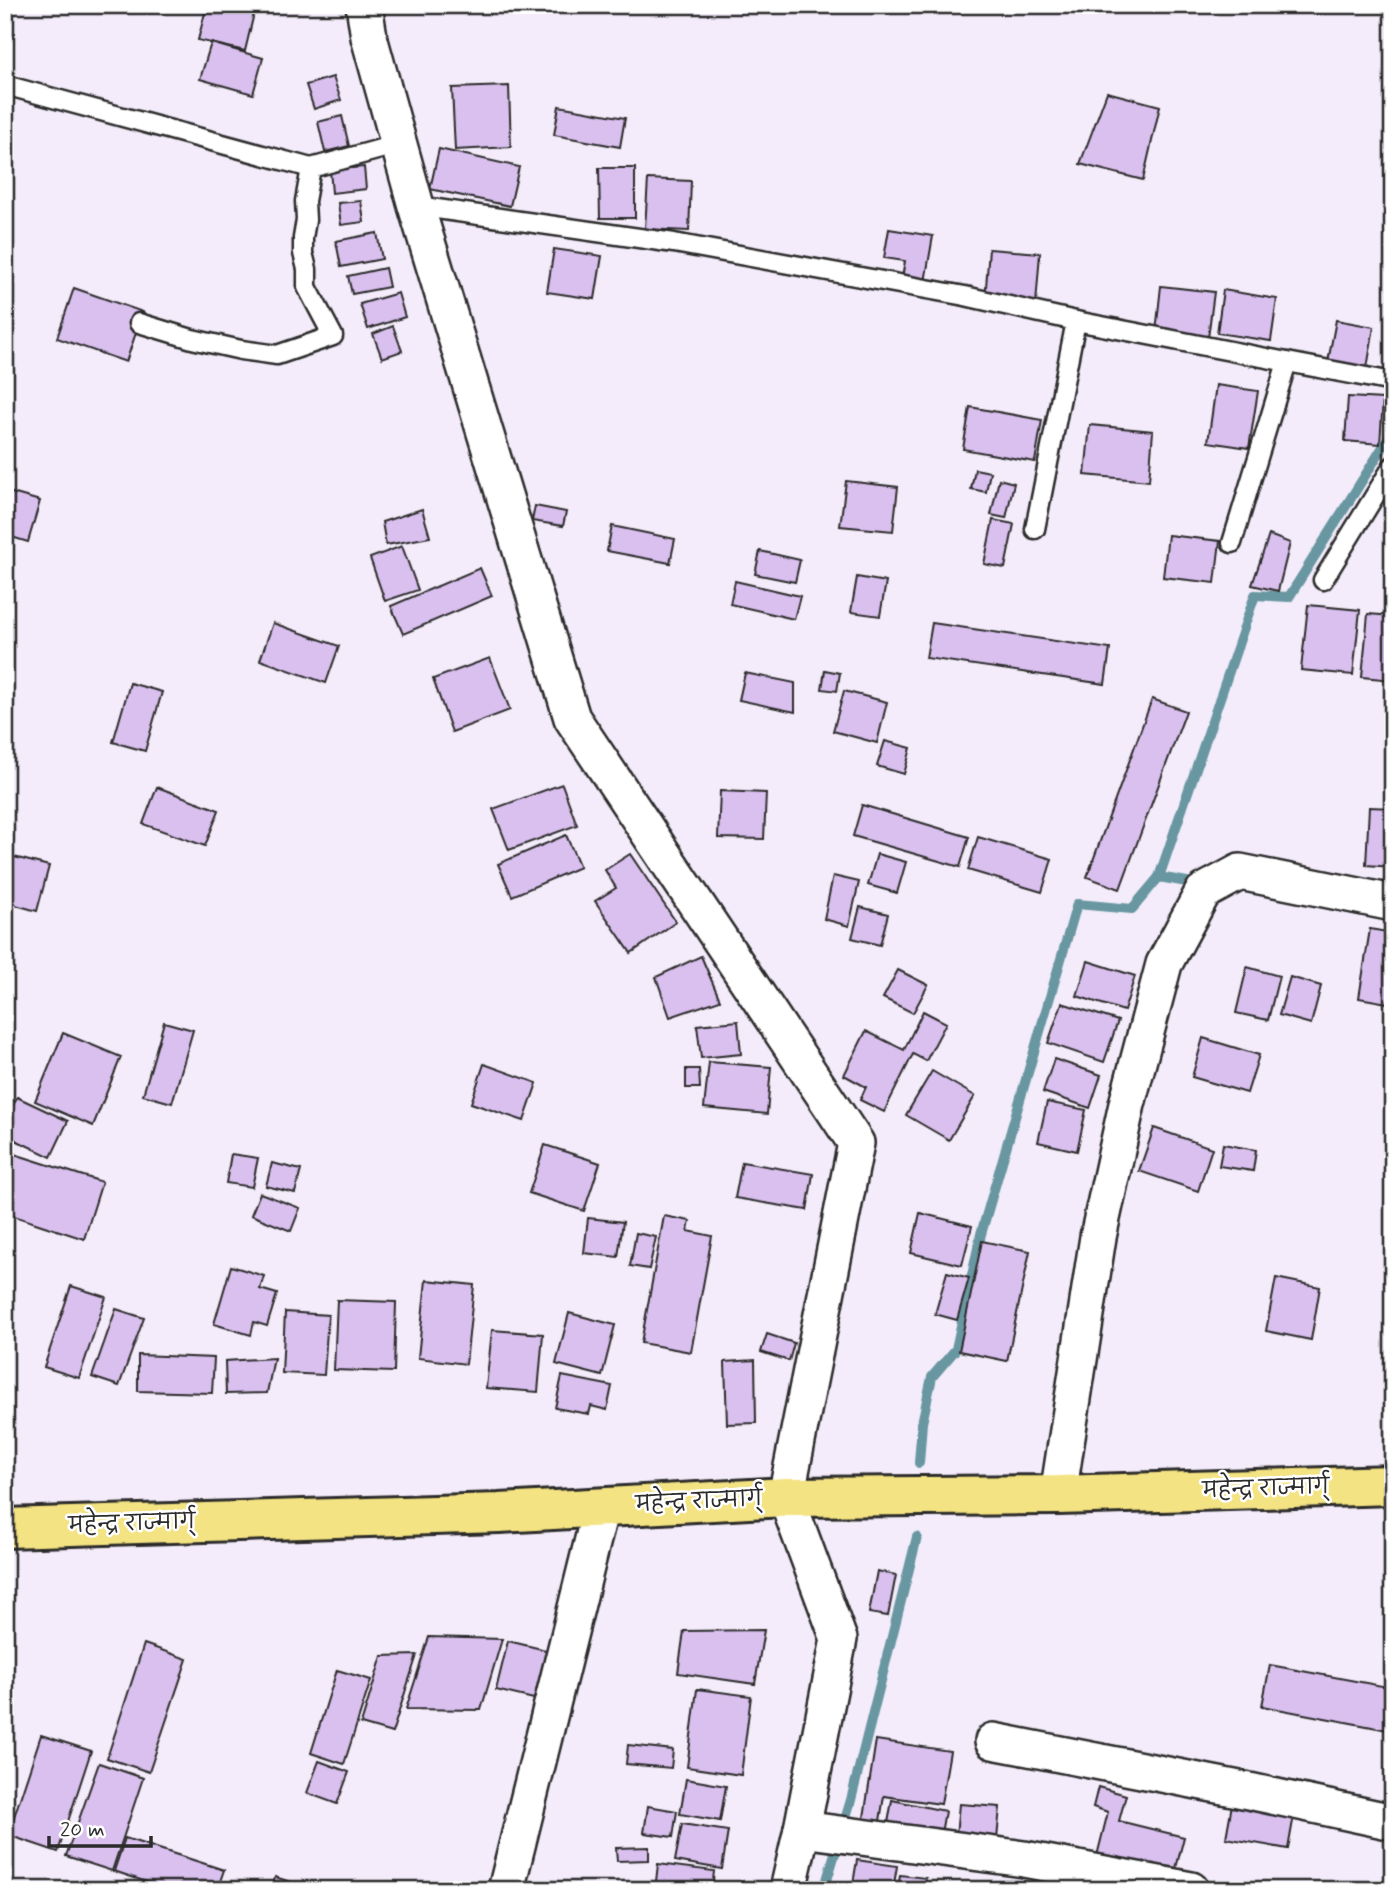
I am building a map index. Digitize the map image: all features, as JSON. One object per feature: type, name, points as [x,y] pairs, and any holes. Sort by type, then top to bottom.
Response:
[{"type":"highway","name":"महेन्द्र राज्मार्ग्","points":[[5,1528],[499,1513],[786,1497],[1058,1495],[1393,1485]]},
{"type":"street","points":[[363,5],[369,37],[416,206],[572,718],[856,1143],[786,1497],[839,1639],[788,1890]]},
{"type":"street","points":[[1058,1495],[1098,1237],[1127,1104],[1164,964],[1203,892],[1240,872],[1393,903]]},
{"type":"street","points":[[506,1890],[601,1507]]},
{"type":"street","points":[[993,1741],[1236,1788],[1393,1822]]},
{"type":"street","points":[[802,1829],[1024,1859],[1191,1890]]},
{"type":"lane","points":[[5,85],[311,168],[399,144]]},
{"type":"lane","points":[[139,323],[192,339],[277,355],[333,336],[307,287],[303,238],[305,201],[311,168]]},
{"type":"lane","points":[[416,206],[687,245],[965,296],[1076,321],[1393,382]]},
{"type":"lane","points":[[1035,529],[1076,321]]},
{"type":"lane","points":[[1232,543],[1287,362]]},
{"type":"lane","points":[[1324,580],[1393,466]]},
{"type":"building","points":[[207,5],[256,5],[245,51],[198,40]]},
{"type":"building","points":[[211,43],[263,58],[253,94],[200,79]]},
{"type":"building","points":[[333,77],[341,100],[314,109],[306,85]]},
{"type":"building","points":[[509,86],[511,147],[455,150],[452,88]]},
{"type":"building","points":[[1107,92],[1160,106],[1143,180],[1080,164]]},
{"type":"building","points":[[559,106],[625,118],[620,147],[554,135]]},
{"type":"building","points":[[342,116],[349,146],[325,152],[318,122]]},
{"type":"building","points":[[439,149],[519,167],[510,206],[430,189]]},
{"type":"building","points":[[364,167],[366,189],[332,193],[330,170]]},
{"type":"building","points":[[599,168],[635,168],[635,218],[600,218]]},
{"type":"building","points":[[648,179],[691,181],[689,231],[645,229]]},
{"type":"building","points":[[361,201],[364,222],[341,225],[338,203]]},
{"type":"building","points":[[889,229],[933,236],[925,282],[902,278],[905,261],[884,258]]},
{"type":"building","points":[[377,233],[382,259],[341,267],[336,241]]},
{"type":"building","points":[[554,249],[602,256],[595,299],[547,292]]},
{"type":"building","points":[[989,249],[1040,253],[1036,304],[985,300]]},
{"type":"building","points":[[385,268],[389,287],[352,294],[348,276]]},
{"type":"building","points":[[1161,286],[1214,292],[1208,338],[1156,332]]},
{"type":"building","points":[[74,288],[143,312],[126,362],[57,338]]},
{"type":"building","points":[[1223,290],[1277,299],[1271,341],[1217,333]]},
{"type":"building","points":[[398,293],[405,317],[368,329],[360,304]]},
{"type":"building","points":[[1336,320],[1374,327],[1366,374],[1327,367]]},
{"type":"building","points":[[393,326],[402,351],[382,358],[373,334]]},
{"type":"building","points":[[1216,385],[1258,391],[1249,448],[1208,442]]},
{"type":"building","points":[[1348,397],[1383,399],[1380,444],[1345,441]]},
{"type":"building","points":[[970,407],[1042,420],[1035,462],[963,449]]},
{"type":"building","points":[[1090,425],[1153,431],[1149,481],[1085,475]]},
{"type":"building","points":[[975,469],[990,472],[986,492],[971,489]]},
{"type":"building","points":[[999,479],[1014,483],[1006,518],[991,515]]},
{"type":"building","points":[[846,481],[898,487],[893,531],[840,526]]},
{"type":"building","points":[[5,491],[40,501],[28,542],[5,535]]},
{"type":"building","points":[[535,506],[566,512],[563,526],[532,521]]},
{"type":"building","points":[[422,509],[430,537],[386,545],[382,522]]},
{"type":"building","points":[[993,520],[1014,524],[1005,568],[984,564]]},
{"type":"building","points":[[612,526],[675,539],[670,563],[607,551]]},
{"type":"building","points":[[1168,535],[1220,541],[1215,583],[1163,577]]},
{"type":"building","points":[[1269,535],[1290,543],[1278,591],[1252,585]]},
{"type":"building","points":[[402,546],[418,590],[385,601],[370,558]]},
{"type":"building","points":[[760,551],[800,560],[795,582],[755,574]]},
{"type":"building","points":[[480,568],[492,596],[403,634],[391,606]]},
{"type":"building","points":[[857,577],[886,582],[880,616],[851,612]]},
{"type":"building","points":[[735,581],[800,596],[794,619],[730,604]]},
{"type":"building","points":[[1308,605],[1360,610],[1353,675],[1301,670]]},
{"type":"building","points":[[1368,614],[1393,616],[1393,680],[1362,677]]},
{"type":"building","points":[[273,623],[339,646],[326,683],[260,660]]},
{"type":"building","points":[[932,623],[1110,649],[1105,684],[926,658]]},
{"type":"building","points":[[490,658],[510,710],[452,732],[433,679]]},
{"type":"building","points":[[825,670],[840,673],[837,691],[822,689]]},
{"type":"building","points":[[745,673],[795,683],[795,712],[739,700]]},
{"type":"building","points":[[130,683],[162,692],[145,751],[113,742]]},
{"type":"building","points":[[844,691],[887,702],[877,743],[833,731]]},
{"type":"building","points":[[1152,699],[1186,711],[1120,889],[1087,877]]},
{"type":"building","points":[[885,741],[911,748],[904,774],[877,766]]},
{"type":"building","points":[[562,784],[577,825],[509,850],[493,809]]},
{"type":"building","points":[[157,787],[219,810],[205,846],[143,824]]},
{"type":"building","points":[[720,791],[766,793],[764,839],[718,838]]},
{"type":"building","points":[[862,805],[969,837],[960,867],[853,836]]},
{"type":"building","points":[[1369,807],[1393,808],[1393,867],[1366,865]]},
{"type":"building","points":[[566,835],[580,867],[512,896],[498,864]]},
{"type":"building","points":[[978,837],[1052,859],[1042,892],[968,870]]},
{"type":"building","points":[[630,854],[676,922],[631,953],[595,901],[616,888],[605,870]]},
{"type":"building","points":[[877,854],[906,862],[897,893],[868,885]]},
{"type":"building","points":[[14,857],[49,866],[37,911],[5,902],[5,887]]},
{"type":"building","points":[[833,876],[859,882],[849,926],[824,919]]},
{"type":"building","points":[[860,907],[888,914],[880,945],[852,938]]},
{"type":"building","points":[[1370,929],[1393,933],[1393,1004],[1359,998]]},
{"type":"building","points":[[701,956],[720,1000],[670,1017],[656,977]]},
{"type":"building","points":[[1088,961],[1135,976],[1124,1011],[1077,996]]},
{"type":"building","points":[[1247,967],[1279,976],[1268,1020],[1236,1013]]},
{"type":"building","points":[[898,970],[928,985],[913,1013],[883,998]]},
{"type":"building","points":[[1290,977],[1321,986],[1311,1024],[1279,1015]]},
{"type":"building","points":[[1062,1003],[1118,1021],[1104,1062],[1048,1043]]},
{"type":"building","points":[[923,1011],[946,1023],[926,1061],[913,1054],[884,1112],[860,1100],[866,1087],[844,1075],[866,1031],[904,1050]]},
{"type":"building","points":[[738,1021],[741,1054],[701,1058],[697,1025]]},
{"type":"building","points":[[164,1022],[193,1030],[172,1103],[143,1095]]},
{"type":"building","points":[[63,1033],[121,1057],[93,1126],[35,1101]]},
{"type":"building","points":[[1203,1038],[1259,1055],[1247,1093],[1192,1077]]},
{"type":"building","points":[[1054,1059],[1101,1075],[1090,1108],[1043,1092]]},
{"type":"building","points":[[709,1062],[771,1067],[767,1114],[704,1108]]},
{"type":"building","points":[[484,1064],[537,1083],[524,1121],[471,1103]]},
{"type":"building","points":[[686,1069],[699,1069],[700,1088],[686,1088]]},
{"type":"building","points":[[932,1071],[975,1096],[949,1140],[906,1115]]},
{"type":"building","points":[[17,1097],[68,1121],[51,1157],[5,1135],[5,1122]]},
{"type":"building","points":[[1047,1102],[1086,1110],[1077,1151],[1038,1142]]},
{"type":"building","points":[[1154,1128],[1212,1148],[1198,1191],[1139,1171]]},
{"type":"building","points":[[1223,1144],[1256,1150],[1253,1171],[1219,1166]]},
{"type":"building","points":[[545,1145],[600,1163],[584,1211],[529,1193]]},
{"type":"building","points":[[5,1151],[102,1182],[84,1239],[5,1213]]},
{"type":"building","points":[[231,1154],[258,1158],[252,1187],[226,1183]]},
{"type":"building","points":[[742,1162],[813,1174],[807,1210],[735,1198]]},
{"type":"building","points":[[272,1163],[301,1170],[295,1193],[266,1186]]},
{"type":"building","points":[[260,1193],[300,1208],[291,1231],[251,1215]]},
{"type":"building","points":[[920,1213],[972,1226],[962,1265],[911,1253]]},
{"type":"building","points":[[664,1216],[690,1221],[688,1231],[712,1236],[691,1352],[641,1343]]},
{"type":"building","points":[[588,1218],[623,1222],[618,1257],[584,1253]]},
{"type":"building","points":[[636,1233],[656,1237],[649,1269],[630,1266]]},
{"type":"building","points":[[982,1241],[1030,1251],[1007,1361],[959,1351]]},
{"type":"building","points":[[231,1266],[264,1276],[260,1289],[277,1294],[267,1326],[254,1322],[251,1335],[214,1324]]},
{"type":"building","points":[[947,1272],[969,1278],[957,1320],[935,1314]]},
{"type":"building","points":[[1276,1278],[1320,1287],[1311,1340],[1266,1331]]},
{"type":"building","points":[[426,1280],[474,1285],[466,1364],[418,1358]]},
{"type":"building","points":[[71,1286],[106,1297],[79,1378],[44,1367]]},
{"type":"building","points":[[337,1300],[396,1302],[394,1372],[334,1370]]},
{"type":"building","points":[[116,1309],[144,1318],[119,1386],[92,1377]]},
{"type":"building","points":[[285,1312],[328,1315],[324,1375],[282,1373]]},
{"type":"building","points":[[569,1313],[615,1325],[602,1376],[556,1364]]},
{"type":"building","points":[[492,1330],[543,1334],[538,1392],[486,1388]]},
{"type":"building","points":[[767,1334],[794,1343],[789,1361],[761,1352]]},
{"type":"building","points":[[138,1355],[214,1358],[212,1393],[138,1391]]},
{"type":"building","points":[[274,1358],[267,1393],[226,1394],[225,1361]]},
{"type":"building","points":[[755,1360],[756,1423],[727,1424],[725,1362]]},
{"type":"building","points":[[562,1376],[612,1386],[607,1410],[591,1406],[589,1414],[555,1408]]},
{"type":"building","points":[[877,1571],[896,1575],[888,1616],[869,1613]]},
{"type":"building","points":[[764,1630],[755,1684],[678,1673],[684,1631]]},
{"type":"building","points":[[429,1637],[502,1639],[481,1710],[406,1709]]},
{"type":"building","points":[[508,1641],[550,1651],[538,1700],[496,1690]]},
{"type":"building","points":[[144,1644],[187,1659],[149,1772],[107,1758]]},
{"type":"building","points":[[417,1655],[392,1733],[361,1724],[382,1656]]},
{"type":"building","points":[[1270,1665],[1393,1688],[1393,1731],[1262,1706]]},
{"type":"building","points":[[337,1670],[371,1680],[344,1764],[311,1753]]},
{"type":"building","points":[[697,1689],[751,1696],[741,1775],[687,1767]]},
{"type":"building","points":[[41,1735],[91,1751],[58,1852],[8,1835]]},
{"type":"building","points":[[876,1740],[950,1751],[941,1804],[884,1796],[879,1827],[863,1824]]},
{"type":"building","points":[[628,1745],[673,1750],[671,1768],[626,1764]]},
{"type":"building","points":[[319,1761],[349,1772],[337,1804],[307,1793]]},
{"type":"building","points":[[99,1763],[143,1778],[112,1871],[66,1856]]},
{"type":"building","points":[[686,1779],[726,1786],[720,1821],[680,1814]]},
{"type":"building","points":[[1098,1787],[1126,1795],[1119,1821],[1184,1837],[1173,1880],[1096,1860],[1108,1812],[1093,1807]]},
{"type":"building","points":[[892,1800],[945,1811],[940,1839],[887,1829]]},
{"type":"building","points":[[959,1804],[1000,1807],[997,1839],[956,1836]]},
{"type":"building","points":[[1232,1804],[1294,1815],[1288,1849],[1226,1838]]},
{"type":"building","points":[[648,1806],[677,1811],[673,1837],[644,1833]]},
{"type":"building","points":[[682,1824],[728,1831],[722,1869],[675,1861]]},
{"type":"building","points":[[125,1838],[224,1870],[217,1890],[170,1890],[114,1871]]},
{"type":"building","points":[[649,1847],[649,1860],[617,1861],[616,1848]]},
{"type":"building","points":[[857,1860],[897,1866],[893,1890],[852,1890]]},
{"type":"building","points":[[658,1864],[714,1871],[712,1890],[655,1890]]},
{"type":"building","points":[[900,1875],[926,1878],[924,1890],[898,1890]]},
{"type":"building","points":[[275,1877],[316,1890],[271,1890]]},
{"type":"waterway","points":[[1159,877],[1255,595],[1289,597],[1393,431]]},
{"type":"waterway","points":[[919,1463],[922,1423],[932,1377],[956,1349],[981,1234],[1077,904],[1132,909],[1159,877],[1187,882]]},
{"type":"waterway","points":[[827,1880],[851,1800],[917,1537]]}]
